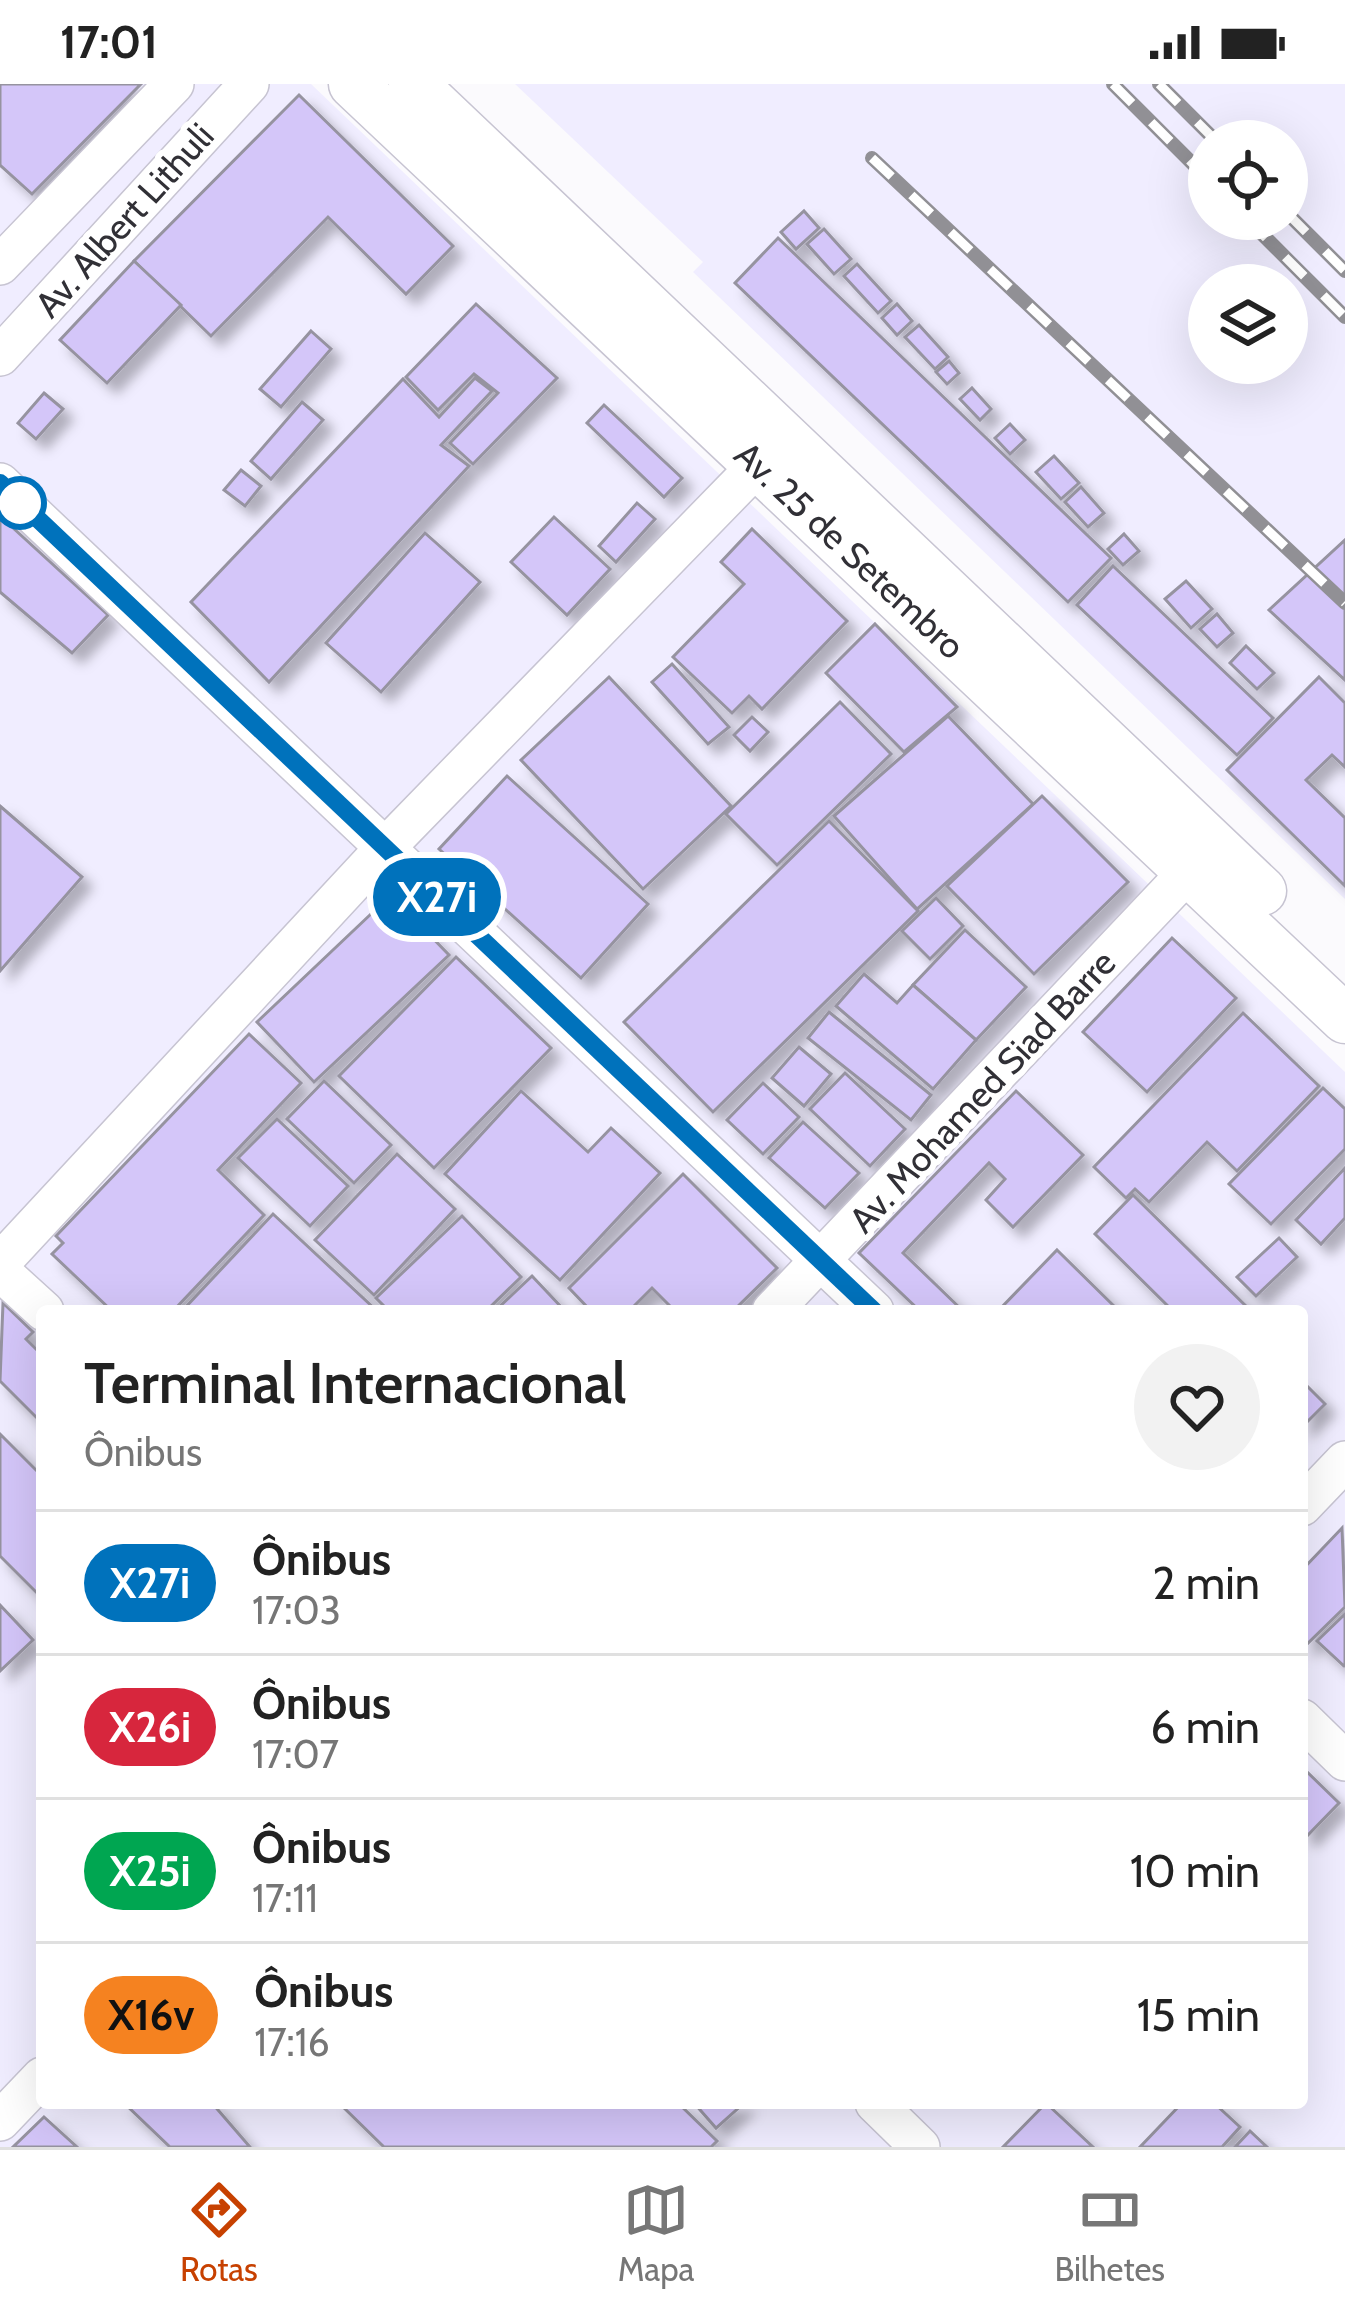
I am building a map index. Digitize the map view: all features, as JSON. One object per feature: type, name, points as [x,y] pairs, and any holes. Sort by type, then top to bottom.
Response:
[{"type":"main road","name":"Av. 25 de Setembro","points":[[353,84],[1345,1018]]},
{"type":"main road","name":"Av. 25 de Setembro","points":[[412,84],[1345,972]]},
{"type":"street","name":"Av. Albert Lithuli","points":[[0,265],[174,84]]},
{"type":"street","name":"Av. Albert Lithuli","points":[[0,356],[249,84]]},
{"type":"street","points":[[38,1305],[0,1267],[385,848],[758,465]]},
{"type":"street","points":[[0,483],[868,1305]]},
{"type":"street","name":"Av. Mohamed Siad Barre","points":[[778,1305],[1191,869]]},
{"type":"street","points":[[1308,1500],[1345,1461]]},
{"type":"street","points":[[1308,1725],[1345,1761]]},
{"type":"street","points":[[0,2121],[36,2083]]},
{"type":"street","points":[[881,2109],[920,2147]]},
{"type":"shaded area","points":[[0,84],[311,84],[1345,1072],[1345,2147],[0,2147]]},
{"type":"shaded area","points":[[515,84],[1345,84],[1345,899],[693,272],[703,262]]},
{"type":"building","points":[[0,84],[141,84],[32,194],[0,165]]},
{"type":"building","points":[[299,95],[453,246],[406,294],[328,217],[211,336],[134,261]]},
{"type":"building","points":[[804,211],[819,228],[796,249],[781,232]]},
{"type":"building","points":[[824,229],[851,259],[834,274],[807,244]]},
{"type":"building","points":[[778,238],[1111,558],[1068,602],[735,283]]},
{"type":"building","points":[[134,261],[181,305],[107,383],[60,340]]},
{"type":"building","points":[[857,264],[891,301],[878,313],[844,276]]},
{"type":"building","points":[[476,304],[557,378],[473,464],[450,443],[498,393],[474,374],[438,410],[406,377]]},
{"type":"building","points":[[897,304],[912,321],[897,335],[882,318]]},
{"type":"building","points":[[919,325],[948,357],[935,369],[905,337]]},
{"type":"building","points":[[311,331],[331,349],[281,407],[260,389]]},
{"type":"building","points":[[949,361],[959,373],[947,384],[936,372]]},
{"type":"building","points":[[475,378],[492,391],[441,445],[469,466],[269,682],[191,602],[403,379],[439,417]]},
{"type":"building","points":[[972,388],[991,409],[980,420],[960,399]]},
{"type":"building","points":[[44,393],[63,409],[36,439],[18,423]]},
{"type":"building","points":[[302,402],[323,420],[271,479],[251,461]]},
{"type":"building","points":[[604,405],[682,478],[664,497],[587,423]]},
{"type":"building","points":[[1010,424],[1025,440],[1010,454],[995,438]]},
{"type":"building","points":[[1054,456],[1079,483],[1061,499],[1036,472]]},
{"type":"building","points":[[241,470],[261,486],[245,506],[224,490]]},
{"type":"building","points":[[1081,487],[1104,513],[1088,527],[1065,502]]},
{"type":"building","points":[[637,503],[655,519],[616,562],[599,546]]},
{"type":"building","points":[[0,516],[108,615],[72,653],[0,592]]},
{"type":"building","points":[[554,517],[610,569],[567,615],[511,562]]},
{"type":"building","points":[[752,529],[847,621],[762,709],[749,696],[732,713],[673,657],[744,584],[721,562]]},
{"type":"building","points":[[425,533],[480,582],[381,692],[326,643]]},
{"type":"building","points":[[1124,534],[1139,551],[1123,565],[1108,549]]},
{"type":"building","points":[[1345,540],[1345,680],[1269,610]]},
{"type":"building","points":[[1113,566],[1273,718],[1237,755],[1077,605]]},
{"type":"building","points":[[1186,581],[1212,609],[1191,628],[1165,599]]},
{"type":"building","points":[[1217,614],[1233,633],[1217,647],[1200,629]]},
{"type":"building","points":[[875,624],[957,707],[904,752],[826,673]]},
{"type":"building","points":[[1246,646],[1274,673],[1257,689],[1230,663]]},
{"type":"building","points":[[672,664],[729,727],[708,744],[652,682]]},
{"type":"building","points":[[609,677],[731,806],[643,889],[521,760]]},
{"type":"building","points":[[1319,677],[1345,703],[1345,767],[1332,755],[1306,780],[1345,818],[1345,886],[1227,770]]},
{"type":"building","points":[[840,702],[891,754],[777,865],[726,814]]},
{"type":"building","points":[[948,716],[1033,804],[917,909],[834,816]]},
{"type":"building","points":[[752,717],[768,732],[750,751],[734,735]]},
{"type":"building","points":[[507,776],[648,904],[581,978],[439,849]]},
{"type":"building","points":[[1042,796],[1128,882],[1034,974],[947,886]]},
{"type":"building","points":[[0,806],[82,877],[0,971]]},
{"type":"building","points":[[829,821],[918,911],[713,1112],[624,1022]]},
{"type":"building","points":[[391,895],[449,955],[314,1082],[257,1022]]},
{"type":"building","points":[[936,898],[963,926],[930,959],[902,931]]},
{"type":"building","points":[[965,930],[1026,987],[976,1040],[913,985]]},
{"type":"building","points":[[1172,938],[1236,998],[1147,1092],[1083,1032]]},
{"type":"building","points":[[456,957],[551,1048],[434,1168],[339,1076]]},
{"type":"building","points":[[864,974],[897,1003],[913,985],[976,1040],[933,1089],[836,1006]]},
{"type":"building","points":[[829,1012],[931,1095],[911,1120],[808,1038]]},
{"type":"building","points":[[1243,1013],[1319,1086],[1237,1171],[1207,1142],[1149,1202],[1135,1189],[1126,1198],[1094,1167]]},
{"type":"building","points":[[249,1034],[301,1083],[218,1170],[264,1215],[179,1305],[106,1305],[52,1254],[63,1243],[56,1236]]},
{"type":"building","points":[[799,1047],[831,1074],[804,1106],[772,1078]]},
{"type":"building","points":[[845,1073],[905,1129],[870,1166],[810,1109]]},
{"type":"building","points":[[324,1081],[391,1145],[354,1183],[287,1119]]},
{"type":"building","points":[[763,1083],[799,1117],[763,1154],[727,1120]]},
{"type":"building","points":[[1323,1088],[1345,1109],[1345,1149],[1271,1224],[1229,1184]]},
{"type":"building","points":[[521,1091],[588,1152],[611,1128],[660,1173],[560,1280],[445,1174]]},
{"type":"building","points":[[1016,1091],[1083,1155],[1013,1227],[986,1200],[1005,1179],[989,1163],[903,1253],[957,1305],[914,1305],[859,1253]]},
{"type":"building","points":[[277,1119],[348,1186],[310,1226],[238,1158]]},
{"type":"building","points":[[803,1122],[859,1173],[825,1208],[769,1158]]},
{"type":"building","points":[[397,1154],[455,1209],[374,1295],[315,1240]]},
{"type":"building","points":[[1345,1168],[1345,1218],[1321,1244],[1296,1220]]},
{"type":"building","points":[[683,1174],[777,1268],[739,1305],[669,1305],[652,1288],[635,1305],[585,1305],[569,1288]]},
{"type":"building","points":[[1133,1195],[1245,1305],[1167,1305],[1095,1234]]},
{"type":"building","points":[[273,1214],[371,1305],[188,1305]]},
{"type":"building","points":[[462,1216],[521,1277],[492,1305],[383,1305],[376,1298]]},
{"type":"building","points":[[1279,1238],[1297,1257],[1256,1296],[1237,1277]]},
{"type":"building","points":[[1057,1250],[1113,1305],[1004,1305]]},
{"type":"building","points":[[532,1276],[559,1305],[501,1305]]},
{"type":"building","points":[[3,1303],[33,1332],[26,1339],[36,1349],[36,1417],[0,1381]]},
{"type":"building","points":[[1308,1387],[1325,1404],[1308,1421]]},
{"type":"building","points":[[0,1434],[36,1470],[36,1592],[0,1556]]},
{"type":"building","points":[[1342,1528],[1345,1607],[1308,1643],[1308,1564]]},
{"type":"building","points":[[0,1605],[33,1640],[0,1671]]},
{"type":"building","points":[[1345,1614],[1345,1666],[1344,1666],[1317,1641]]},
{"type":"building","points":[[1308,1773],[1339,1803],[1308,1835]]},
{"type":"building","points":[[130,2109],[217,2109],[250,2147],[170,2147]]},
{"type":"building","points":[[345,2109],[684,2109],[717,2141],[711,2147],[384,2147]]},
{"type":"building","points":[[699,2109],[737,2109],[716,2128]]},
{"type":"building","points":[[1040,2109],[1052,2109],[1093,2147],[1003,2147]]},
{"type":"building","points":[[1176,2109],[1220,2109],[1240,2127],[1222,2147],[1140,2147]]},
{"type":"building","points":[[44,2117],[77,2147],[13,2147]]},
{"type":"building","points":[[1250,2131],[1267,2147],[1235,2147]]},
{"type":"railway","points":[[1113,84],[1188,159]]},
{"type":"railway","points":[[1159,84],[1195,120]]},
{"type":"railway","points":[[872,158],[1345,603]]},
{"type":"railway","points":[[1308,234],[1345,271]]},
{"type":"railway","points":[[1268,240],[1345,317]]},
{"type":"bus line","name":"X27i","points":[[0,483],[868,1305]]}]
